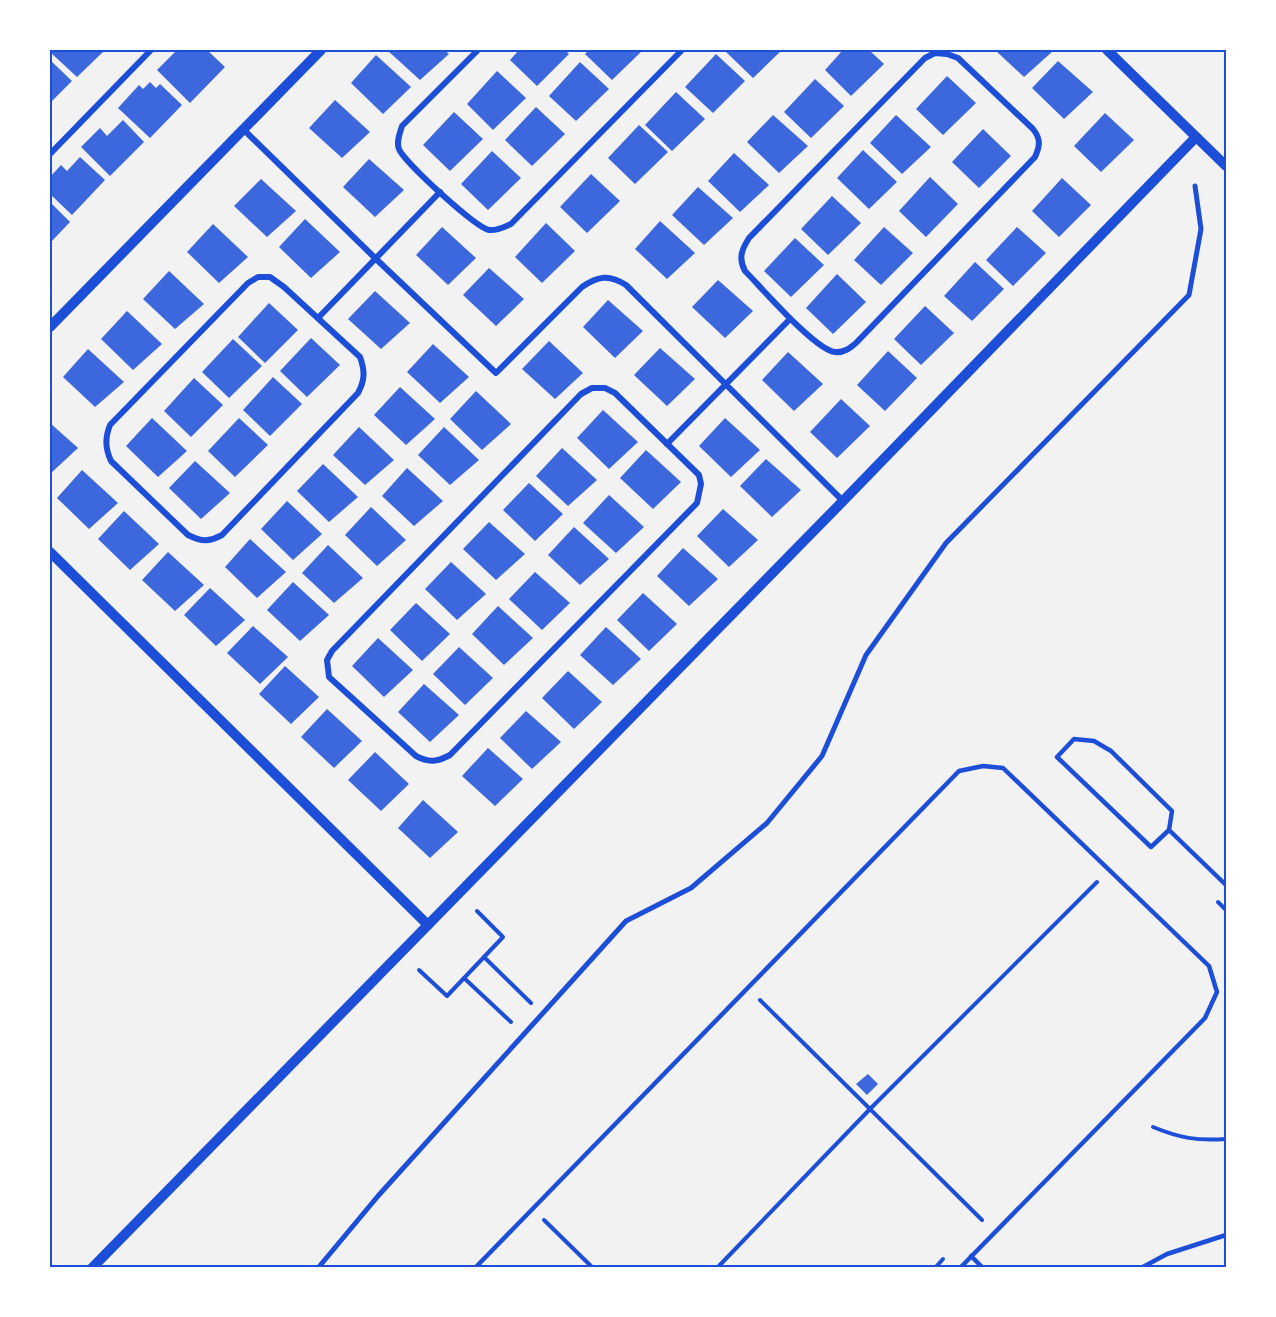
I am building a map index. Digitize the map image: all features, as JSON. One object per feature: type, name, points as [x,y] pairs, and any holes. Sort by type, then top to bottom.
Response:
[{"type":"street","points":[[50,154],[151,50]]},
{"type":"street","points":[[50,327],[321,50]]},
{"type":"street","points":[[478,50],[402,126],[399,148],[406,159],[440,192],[476,224],[488,230],[498,230],[511,224],[681,50]]},
{"type":"street","points":[[1107,50],[1227,166]]},
{"type":"street","points":[[935,53],[958,58],[1033,129],[1039,137],[1040,147],[1035,157],[856,343],[844,351],[835,352],[827,349],[790,319],[745,271],[741,264],[741,250],[749,238],[925,58],[935,53]]},
{"type":"street","points":[[242,129],[496,373],[582,287],[604,276],[615,278],[626,285],[843,501]]},
{"type":"street","points":[[92,1268],[1196,137]]},
{"type":"street","points":[[318,1268],[378,1196],[627,921],[691,888],[767,823],[822,756],[866,655],[946,543],[1189,295],[1201,229],[1196,186]]},
{"type":"street","points":[[318,318],[440,192]]},
{"type":"street","points":[[258,277],[270,277],[318,318],[360,357],[364,369],[363,383],[358,393],[222,535],[212,541],[200,541],[188,535],[111,460],[106,450],[106,436],[110,425],[248,283],[258,277]]},
{"type":"street","points":[[667,444],[790,319]]},
{"type":"street","points":[[592,388],[605,388],[615,393],[667,444],[699,475],[702,484],[697,503],[450,755],[437,762],[426,762],[416,756],[329,677],[327,660],[332,651],[581,394],[592,388]]},
{"type":"street","points":[[50,552],[428,924]]},
{"type":"lane","points":[[1074,739],[1094,741],[1111,751],[1172,811],[1169,830],[1151,847],[1057,757],[1074,739]]},
{"type":"lane","points":[[475,1268],[959,771],[983,766],[1003,768],[1136,895],[1209,966],[1217,992],[1204,1018],[960,1268]]},
{"type":"lane","points":[[1169,830],[1227,885]]},
{"type":"lane","points":[[1142,1268],[1167,1254],[1227,1235]]},
{"type":"lane","points":[[971,1256],[983,1268]]},
{"type":"path","points":[[717,1268],[870,1109],[1097,881],[1105,890]]},
{"type":"path","points":[[419,970],[447,996],[503,937],[477,911]]},
{"type":"path","points":[[484,957],[543,1014]]},
{"type":"path","points":[[464,978],[525,1035]]},
{"type":"path","points":[[759,1000],[982,1220]]},
{"type":"path","points":[[1153,1126],[1176,1137],[1200,1141],[1227,1138]]},
{"type":"path","points":[[977,1224],[990,1212]]},
{"type":"path","points":[[544,1220],[592,1268]]},
{"type":"path","points":[[935,1268],[950,1252]]},
{"type":"building","points":[[51,50],[105,50],[77,77],[50,52]]},
{"type":"building","points":[[177,50],[207,50],[225,67],[190,103],[157,70]]},
{"type":"building","points":[[387,50],[444,50],[449,54],[420,80]]},
{"type":"building","points":[[519,50],[565,50],[569,54],[537,86],[510,60]]},
{"type":"building","points":[[589,50],[643,50],[612,80],[585,54]]},
{"type":"building","points":[[728,50],[782,50],[753,78],[726,52]]},
{"type":"building","points":[[843,50],[869,50],[884,64],[851,96],[825,70]]},
{"type":"building","points":[[995,50],[1051,50],[1053,51],[1024,77]]},
{"type":"building","points":[[716,54],[745,81],[713,113],[685,87]]},
{"type":"building","points":[[376,55],[411,87],[383,114],[351,83]]},
{"type":"building","points":[[50,60],[72,81],[50,103]]},
{"type":"building","points":[[1058,61],[1093,92],[1064,119],[1032,88]]},
{"type":"building","points":[[580,62],[609,89],[576,121],[549,96]]},
{"type":"building","points":[[497,71],[526,98],[493,130],[467,104]]},
{"type":"building","points":[[947,76],[976,103],[943,135],[916,109]]},
{"type":"building","points":[[815,79],[844,106],[811,138],[784,112]]},
{"type":"building","points":[[150,82],[156,88],[160,84],[182,105],[150,138],[118,108],[139,85],[143,89]]},
{"type":"building","points":[[676,92],[705,119],[672,151],[645,125]]},
{"type":"building","points":[[335,100],[370,132],[342,158],[309,128]]},
{"type":"building","points":[[536,107],[565,134],[532,166],[505,140]]},
{"type":"building","points":[[454,112],[483,139],[450,171],[423,145]]},
{"type":"building","points":[[1105,113],[1134,140],[1101,172],[1074,146]]},
{"type":"building","points":[[773,115],[808,146],[779,173],[747,142]]},
{"type":"building","points":[[896,115],[931,147],[902,174],[870,143]]},
{"type":"building","points":[[123,120],[144,142],[110,176],[81,147],[100,128],[107,136]]},
{"type":"building","points":[[639,125],[668,152],[635,184],[608,158]]},
{"type":"building","points":[[983,129],[1011,156],[979,188],[952,162]]},
{"type":"building","points":[[863,150],[897,182],[869,209],[837,178]]},
{"type":"building","points":[[492,151],[521,178],[488,210],[461,184]]},
{"type":"building","points":[[734,153],[769,185],[740,212],[708,181]]},
{"type":"building","points":[[80,157],[105,180],[72,215],[50,194],[50,177],[61,165],[67,171]]},
{"type":"building","points":[[369,159],[404,190],[375,217],[343,187]]},
{"type":"building","points":[[591,174],[620,201],[587,233],[560,207]]},
{"type":"building","points":[[930,177],[958,204],[926,237],[899,211]]},
{"type":"building","points":[[1062,178],[1091,205],[1059,237],[1032,211]]},
{"type":"building","points":[[261,179],[296,211],[267,237],[234,206]]},
{"type":"building","points":[[698,187],[733,218],[704,245],[672,215]]},
{"type":"building","points":[[832,196],[861,223],[828,255],[801,229]]},
{"type":"building","points":[[50,202],[70,222],[50,243]]},
{"type":"building","points":[[305,219],[340,252],[311,278],[279,247]]},
{"type":"building","points":[[660,221],[695,253],[667,279],[635,249]]},
{"type":"building","points":[[546,223],[575,251],[542,283],[515,257]]},
{"type":"building","points":[[213,224],[248,257],[219,283],[187,252]]},
{"type":"building","points":[[442,227],[476,258],[448,285],[416,255]]},
{"type":"building","points":[[884,227],[913,253],[881,285],[854,260]]},
{"type":"building","points":[[1017,227],[1046,253],[1013,286],[986,260]]},
{"type":"building","points":[[795,238],[824,265],[791,297],[764,271]]},
{"type":"building","points":[[975,262],[1004,289],[972,321],[944,296]]},
{"type":"building","points":[[489,268],[524,299],[496,326],[463,295]]},
{"type":"building","points":[[169,271],[204,304],[175,329],[143,299]]},
{"type":"building","points":[[837,274],[866,302],[833,334],[806,308]]},
{"type":"building","points":[[718,280],[753,311],[725,338],[692,307]]},
{"type":"building","points":[[375,291],[410,323],[381,349],[348,319]]},
{"type":"building","points":[[608,300],[643,331],[615,358],[583,327]]},
{"type":"building","points":[[269,303],[298,330],[265,363],[238,337]]},
{"type":"building","points":[[925,306],[954,333],[921,365],[894,339]]},
{"type":"building","points":[[127,311],[162,344],[133,370],[101,339]]},
{"type":"building","points":[[311,338],[340,365],[307,397],[280,371]]},
{"type":"building","points":[[233,339],[262,366],[229,398],[202,372]]},
{"type":"building","points":[[549,341],[583,373],[555,399],[522,369]]},
{"type":"building","points":[[433,344],[469,377],[440,403],[407,372]]},
{"type":"building","points":[[660,348],[695,379],[667,406],[634,375]]},
{"type":"building","points":[[88,349],[124,382],[95,407],[63,377]]},
{"type":"building","points":[[888,351],[917,378],[885,411],[857,385]]},
{"type":"building","points":[[788,352],[823,384],[794,411],[762,380]]},
{"type":"building","points":[[273,377],[302,404],[270,436],[243,410]]},
{"type":"building","points":[[194,378],[223,405],[191,437],[164,411]]},
{"type":"building","points":[[400,387],[435,419],[406,445],[374,415]]},
{"type":"building","points":[[476,391],[511,424],[482,450],[450,419]]},
{"type":"building","points":[[841,399],[870,426],[837,458],[810,432]]},
{"type":"building","points":[[603,410],[638,442],[609,469],[577,438]]},
{"type":"building","points":[[152,418],[187,451],[158,477],[126,446]]},
{"type":"building","points":[[239,418],[268,445],[235,477],[208,451]]},
{"type":"building","points":[[725,418],[760,450],[731,477],[699,446]]},
{"type":"building","points":[[50,423],[78,448],[50,474]]},
{"type":"building","points":[[359,427],[394,460],[365,485],[333,455]]},
{"type":"building","points":[[444,427],[479,460],[450,485],[418,455]]},
{"type":"building","points":[[562,448],[597,480],[568,506],[536,476]]},
{"type":"building","points":[[646,450],[681,482],[653,509],[620,478]]},
{"type":"building","points":[[766,459],[801,490],[772,517],[740,486]]},
{"type":"building","points":[[195,461],[230,493],[201,519],[169,488]]},
{"type":"building","points":[[323,464],[358,497],[329,522],[297,491]]},
{"type":"building","points":[[407,468],[443,501],[414,526],[382,496]]},
{"type":"building","points":[[82,470],[118,503],[89,529],[57,498]]},
{"type":"building","points":[[529,483],[563,514],[535,541],[503,510]]},
{"type":"building","points":[[609,495],[644,527],[616,553],[583,523]]},
{"type":"building","points":[[287,501],[322,534],[293,560],[261,529]]},
{"type":"building","points":[[371,507],[406,540],[377,566],[345,535]]},
{"type":"building","points":[[723,509],[758,540],[729,567],[697,536]]},
{"type":"building","points":[[124,511],[159,544],[130,570],[98,539]]},
{"type":"building","points":[[489,522],[525,554],[496,580],[463,549]]},
{"type":"building","points":[[574,527],[609,559],[580,585],[548,555]]},
{"type":"building","points":[[250,539],[286,572],[257,598],[225,567]]},
{"type":"building","points":[[328,545],[363,578],[334,603],[302,573]]},
{"type":"building","points":[[683,548],[718,579],[689,606],[657,576]]},
{"type":"building","points":[[168,552],[204,585],[175,611],[142,580]]},
{"type":"building","points":[[451,562],[486,594],[457,620],[425,589]]},
{"type":"building","points":[[535,572],[570,603],[542,630],[509,599]]},
{"type":"building","points":[[293,582],[329,615],[300,641],[267,610]]},
{"type":"building","points":[[210,588],[245,620],[216,646],[184,615]]},
{"type":"building","points":[[643,593],[677,624],[649,651],[617,620]]},
{"type":"building","points":[[416,603],[450,634],[422,661],[390,630]]},
{"type":"building","points":[[498,606],[533,638],[504,665],[472,634]]},
{"type":"building","points":[[253,626],[288,657],[260,684],[227,653]]},
{"type":"building","points":[[606,627],[641,659],[613,685],[580,655]]},
{"type":"building","points":[[378,638],[413,670],[384,697],[352,666]]},
{"type":"building","points":[[459,647],[493,678],[465,705],[433,674]]},
{"type":"building","points":[[285,666],[319,697],[291,724],[259,694]]},
{"type":"building","points":[[568,671],[602,702],[574,729],[542,698]]},
{"type":"building","points":[[424,684],[459,715],[430,742],[398,712]]},
{"type":"building","points":[[327,709],[362,741],[334,768],[301,737]]},
{"type":"building","points":[[526,711],[561,742],[532,769],[500,738]]},
{"type":"building","points":[[488,748],[523,779],[495,806],[462,776]]},
{"type":"building","points":[[375,752],[409,784],[381,811],[348,780]]},
{"type":"building","points":[[423,800],[458,832],[430,858],[398,828]]},
{"type":"building","points":[[868,1074],[878,1084],[867,1095],[856,1084]]}]
